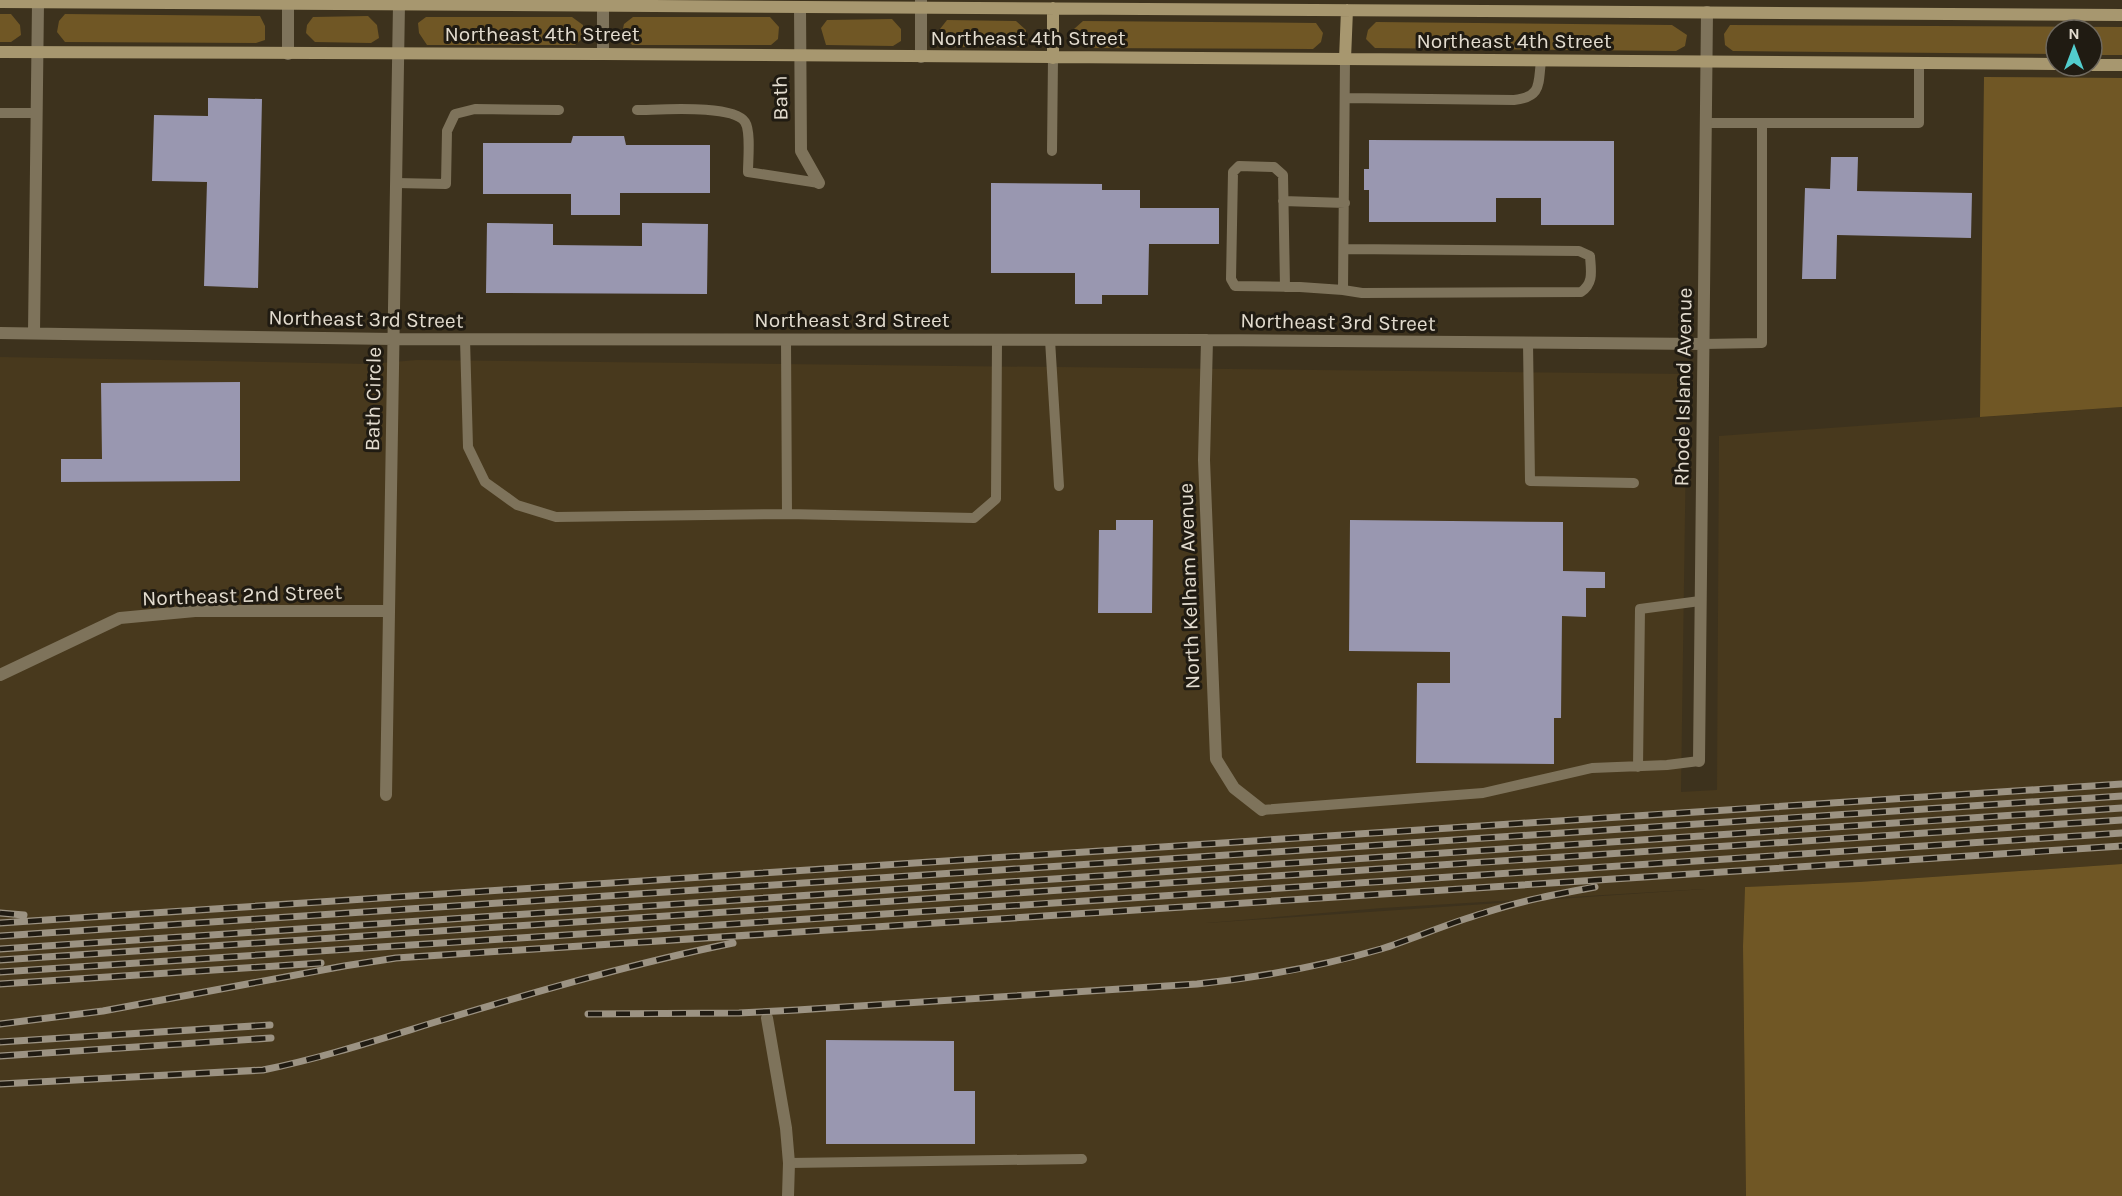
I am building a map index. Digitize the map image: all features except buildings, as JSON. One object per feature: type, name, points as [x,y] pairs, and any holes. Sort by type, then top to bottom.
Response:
[{"type":"main road","name":"Northeast 4th Street","points":[[0,2],[603,3],[800,7],[921,4],[1053,8],[2122,15]]},
{"type":"main road","points":[[1053,8],[1053,58]]},
{"type":"main road","points":[[1345,59],[1347,10]]},
{"type":"main road","name":"Northeast 4th Street","points":[[0,52],[2044,64]]},
{"type":"main road","points":[[2104,64],[2122,65]]},
{"type":"street","points":[[288,2],[288,54]]},
{"type":"street","points":[[34,333],[38,3]]},
{"type":"street","points":[[603,3],[603,54]]},
{"type":"street","name":"Bath Circle","points":[[386,795],[399,4]]},
{"type":"street","points":[[921,4],[921,57]]},
{"type":"street","name":"Bath","points":[[800,7],[801,151],[819,183]]},
{"type":"street","name":"Rhode Island Avenue","points":[[1699,761],[1707,12]]},
{"type":"street","name":"Northeast 3rd Street","points":[[0,333],[393,339],[1207,340],[1703,344]]},
{"type":"street","name":"North Kelham Avenue","points":[[1207,340],[1204,460],[1216,759],[1234,788],[1262,810]]},
{"type":"street","name":"Northeast 2nd Street","points":[[0,675],[120,618],[195,611],[389,611]]},
{"type":"street","points":[[767,1018],[786,1128],[789,1163],[788,1196]]},
{"type":"lane","points":[[1052,151],[1053,58]]},
{"type":"lane","points":[[1343,290],[1345,59]]},
{"type":"lane","points":[[1346,98],[1528,99],[1538,87],[1541,61]]},
{"type":"lane","points":[[1706,123],[1919,123],[1919,63]]},
{"type":"lane","points":[[396,183],[446,184],[447,131],[455,114],[475,110],[559,110]]},
{"type":"lane","points":[[637,110],[722,110],[736,114],[745,121],[748,129],[747,172],[819,183]]},
{"type":"lane","points":[[0,113],[37,113]]},
{"type":"lane","points":[[1703,344],[1762,343],[1762,123]]},
{"type":"lane","points":[[1285,287],[1283,175],[1274,167],[1239,166],[1233,172],[1232,279],[1235,286],[1343,290],[1362,293],[1581,292],[1589,287],[1591,279],[1590,256],[1579,251],[1344,249]]},
{"type":"lane","points":[[1284,201],[1345,203]]},
{"type":"lane","points":[[465,339],[468,447],[485,482],[517,505],[556,517],[787,514],[974,518],[996,499],[997,340]]},
{"type":"lane","points":[[786,340],[787,514]]},
{"type":"lane","points":[[1050,340],[1059,486]]},
{"type":"lane","points":[[1528,343],[1530,481],[1634,483]]},
{"type":"lane","points":[[1638,767],[1640,609],[1700,601]]},
{"type":"lane","points":[[1262,810],[1483,793],[1592,768],[1638,767],[1699,761]]},
{"type":"lane","points":[[789,1163],[1082,1159]]},
{"type":"shaded area","points":[[0,14],[11,14],[20,25],[21,35],[11,42],[0,42]]},
{"type":"shaded area","points":[[65,14],[260,16],[265,26],[265,40],[256,43],[65,42],[57,32],[59,21]]},
{"type":"shaded area","points":[[368,16],[377,25],[379,38],[371,43],[315,42],[306,33],[307,25],[313,17]]},
{"type":"shaded area","points":[[426,17],[572,17],[583,25],[583,38],[575,45],[427,45],[419,33],[418,23]]},
{"type":"shaded area","points":[[633,17],[770,17],[779,27],[778,39],[771,45],[632,45],[622,33],[624,24]]},
{"type":"shaded area","points":[[892,19],[901,29],[901,41],[893,46],[826,45],[821,28],[827,20]]},
{"type":"shaded area","points":[[947,20],[1016,21],[1026,30],[1026,41],[1019,47],[948,47],[939,36],[940,29]]},
{"type":"shaded area","points":[[1083,21],[1316,23],[1323,33],[1321,42],[1313,49],[1084,48],[1074,37],[1074,29]]},
{"type":"shaded area","points":[[1376,22],[1672,25],[1687,35],[1685,46],[1676,51],[1375,48],[1366,39],[1368,30]]},
{"type":"shaded area","points":[[1730,25],[2044,27],[2044,54],[1733,51],[1725,45],[1724,34]]},
{"type":"shaded area","points":[[2104,27],[2122,27],[2122,55],[2104,55]]},
{"type":"shaded area","points":[[1984,77],[2122,78],[2122,407],[1980,417]]},
{"type":"shaded area","points":[[0,357],[369,364],[417,360],[1687,374],[1681,792],[1717,790],[1719,436],[2122,407],[2122,864],[1859,882],[1745,887],[1743,946],[1746,1196],[0,1196]],"holes":[[[1705,889],[1206,923],[1382,908]]]},
{"type":"shaded area","points":[[2122,864],[2122,1196],[1746,1196],[1743,946],[1745,887],[1859,882]]},
{"type":"railway","points":[[0,923],[2122,784]]},
{"type":"railway","points":[[0,936],[2122,796]]},
{"type":"railway","points":[[0,949],[2122,808]]},
{"type":"railway","points":[[0,960],[2122,820]]},
{"type":"railway","points":[[0,972],[2122,833]]},
{"type":"railway","points":[[0,1024],[103,1011],[396,958],[2122,846]]},
{"type":"railway","points":[[588,1014],[739,1013],[797,1010],[1221,981],[1290,971],[1335,961],[1381,949],[1498,909],[1595,887]]},
{"type":"railway","points":[[0,913],[24,915]]},
{"type":"railway","points":[[0,1084],[263,1070],[330,1054],[587,978],[733,943]]},
{"type":"railway","points":[[0,984],[321,963]]},
{"type":"railway","points":[[0,1042],[270,1025]]},
{"type":"railway","points":[[0,1056],[271,1038]]}]
